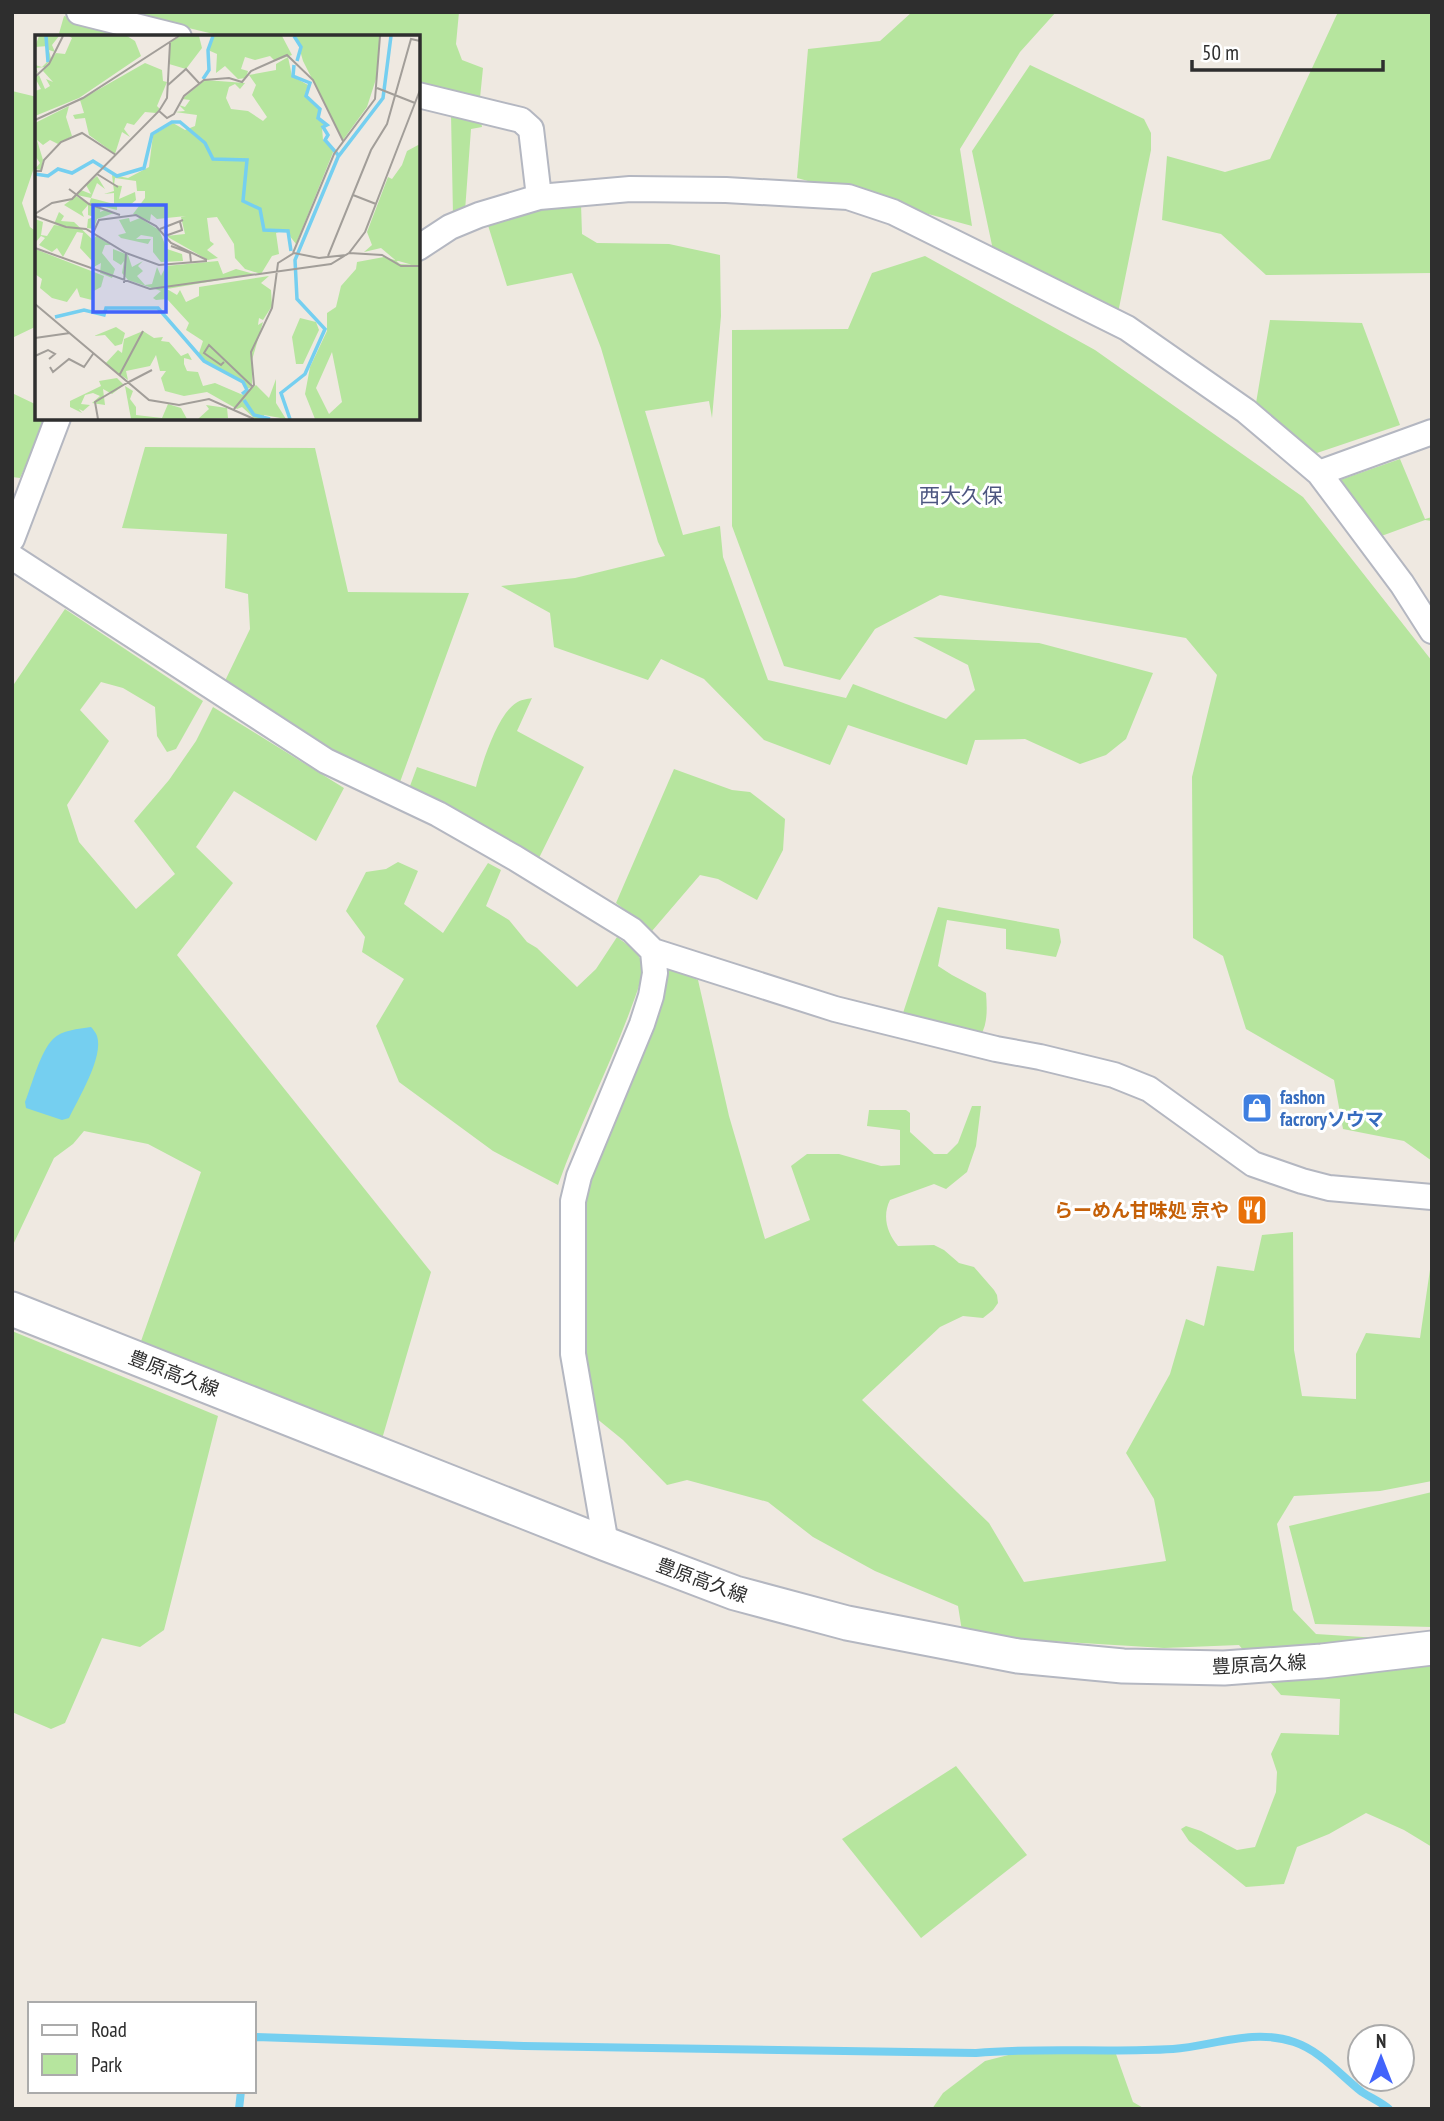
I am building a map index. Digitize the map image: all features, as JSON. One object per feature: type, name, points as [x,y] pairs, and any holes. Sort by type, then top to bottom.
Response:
[{"type":"main road","name":"豊原高久線","points":[[12,1309],[735,1593],[847,1623],[1018,1656],[1123,1666],[1224,1668],[1322,1661],[1432,1647]]},
{"type":"street","points":[[79,12],[171,35]]},
{"type":"street","points":[[420,95],[521,120],[531,129],[539,197]]},
{"type":"street","points":[[420,247],[450,227],[479,215],[539,197],[630,189],[726,190],[848,197],[892,212],[1127,328],[1245,411],[1319,473],[1427,616]]},
{"type":"street","points":[[12,539],[57,420]]},
{"type":"street","points":[[1319,473],[1432,432]]},
{"type":"street","points":[[12,557],[326,761],[438,814],[516,858],[632,930],[653,951],[835,1009],[1114,1075],[1149,1089],[1253,1164],[1289,1177],[1329,1188],[1432,1197]]},
{"type":"street","points":[[606,1544],[573,1354],[573,1201],[579,1176],[648,1006],[655,973],[653,951]]},
{"type":"green space","points":[[122,12],[459,12],[456,44],[462,60],[483,68],[480,98],[420,83],[420,35],[218,35]]},
{"type":"green space","points":[[912,12],[1056,12],[1020,52],[960,149],[972,226],[797,178],[808,49],[880,41]]},
{"type":"green space","points":[[1338,12],[1432,12],[1432,273],[1266,275],[1221,234],[1162,220],[1167,156],[1225,172],[1270,159]]},
{"type":"green space","points":[[64,16],[139,35],[59,35]]},
{"type":"green space","points":[[1030,65],[1144,119],[1151,133],[1151,150],[1118,313],[993,250],[972,151]]},
{"type":"green space","points":[[12,91],[35,97],[35,165],[22,203],[30,227],[35,231],[35,327],[12,338]]},
{"type":"green space","points":[[451,114],[481,121],[482,127],[471,129],[465,211],[453,215]]},
{"type":"green space","points":[[581,204],[582,234],[597,243],[669,244],[720,255],[721,316],[712,418],[709,401],[645,411],[683,535],[720,526],[723,557],[768,680],[846,698],[853,684],[946,719],[975,690],[968,665],[913,637],[1039,643],[1153,673],[1126,739],[1106,755],[1080,764],[1025,739],[975,740],[967,765],[848,725],[830,765],[764,740],[704,679],[661,659],[648,680],[554,647],[550,613],[501,586],[575,578],[665,556],[658,542],[601,348],[572,273],[507,286],[486,219],[538,205]]},
{"type":"green space","points":[[925,256],[1095,350],[1303,497],[1432,661],[1432,1161],[1404,1141],[1343,1129],[1334,1080],[1246,1029],[1223,956],[1193,938],[1192,777],[1217,675],[1186,638],[940,595],[875,629],[840,680],[784,666],[732,526],[732,330],[848,329],[872,273]]},
{"type":"green space","points":[[1270,320],[1362,323],[1400,425],[1314,454],[1256,403]]},
{"type":"green space","points":[[12,393],[35,404],[35,420],[46,420],[20,478],[12,477]]},
{"type":"green space","points":[[145,447],[315,448],[348,592],[469,593],[400,782],[323,747],[223,685],[250,629],[248,594],[225,588],[227,534],[122,528]]},
{"type":"green space","points":[[1400,459],[1425,519],[1432,517],[1432,521],[1425,520],[1376,538],[1337,481]]},
{"type":"green space","points":[[65,609],[203,701],[176,749],[167,752],[157,736],[155,707],[123,688],[101,682],[80,710],[109,741],[67,805],[79,842],[136,909],[175,874],[134,821],[169,780],[196,741],[213,707],[344,788],[316,841],[234,791],[196,847],[233,883],[177,955],[431,1272],[382,1439],[140,1344],[201,1172],[148,1144],[84,1131],[73,1144],[54,1158],[12,1247],[12,687]]},
{"type":"green space","points":[[532,698],[517,731],[584,767],[538,860],[469,816],[410,786],[417,767],[476,787],[486,754],[502,718],[516,703]]},
{"type":"green space","points":[[674,769],[732,790],[750,792],[785,819],[783,850],[757,900],[718,879],[700,875],[652,931],[616,903]]},
{"type":"green space","points":[[398,862],[418,871],[404,904],[443,933],[488,863],[501,870],[486,906],[509,920],[527,942],[537,948],[577,987],[596,969],[617,937],[641,960],[642,976],[636,995],[558,1185],[493,1151],[399,1082],[376,1026],[404,979],[362,952],[365,937],[346,911],[366,872],[386,869]]},
{"type":"green space","points":[[938,907],[1059,929],[1061,942],[1056,957],[1006,949],[1006,929],[947,920],[938,966],[986,993],[986,1020],[981,1035],[902,1016]]},
{"type":"green space","points":[[671,968],[698,980],[729,1116],[765,1239],[810,1220],[791,1166],[807,1154],[839,1154],[881,1166],[900,1165],[900,1130],[867,1126],[869,1110],[906,1110],[910,1113],[910,1132],[934,1154],[947,1154],[958,1143],[972,1106],[981,1106],[976,1146],[967,1172],[946,1189],[934,1184],[890,1200],[886,1218],[891,1236],[898,1246],[934,1245],[959,1263],[974,1267],[994,1290],[998,1303],[983,1318],[963,1316],[940,1327],[862,1400],[989,1523],[1024,1582],[1166,1561],[1154,1499],[1126,1453],[1170,1374],[1186,1319],[1204,1326],[1217,1266],[1254,1271],[1262,1235],[1293,1232],[1294,1350],[1302,1396],[1356,1399],[1356,1354],[1366,1333],[1420,1338],[1432,1256],[1432,1481],[1380,1491],[1294,1496],[1277,1524],[1293,1610],[1316,1634],[1432,1643],[1432,1847],[1404,1830],[1366,1813],[1329,1834],[1297,1847],[1284,1884],[1246,1887],[1189,1841],[1181,1829],[1186,1826],[1201,1831],[1237,1850],[1255,1847],[1276,1792],[1277,1772],[1271,1754],[1281,1733],[1339,1735],[1340,1699],[1281,1695],[1239,1645],[1164,1648],[1015,1639],[962,1631],[958,1606],[875,1571],[813,1537],[768,1502],[687,1480],[667,1485],[623,1440],[596,1418],[581,1352],[581,1202],[663,972]]},
{"type":"green space","points":[[12,1331],[218,1416],[164,1630],[140,1647],[102,1638],[65,1723],[51,1729],[12,1712]]},
{"type":"green space","points":[[1432,1492],[1432,1627],[1315,1624],[1289,1526]]},
{"type":"green space","points":[[956,1766],[1027,1855],[921,1938],[842,1839]]},
{"type":"green space","points":[[1020,2052],[1116,2054],[1133,2102],[1145,2109],[932,2109],[943,2093],[985,2061]]},
{"type":"water","points":[[91,1027],[97,1036],[97,1055],[69,1118],[62,1120],[26,1108],[25,1102],[48,1045],[61,1034]]},
{"type":"waterway","points":[[256,2037],[524,2046],[976,2053],[1173,2049],[1248,2037],[1279,2038],[1313,2051],[1362,2092],[1389,2109]]},
{"type":"waterway","points":[[239,2109],[241,2093]]},
{"type":"place","name":"fashon facroryソウマ","points":[[1257,1108]]},
{"type":"place","name":"らーめん甘味処 京や","points":[[1252,1210]]},
{"type":"district","name":"西大久保","points":[[961,495]]}]
